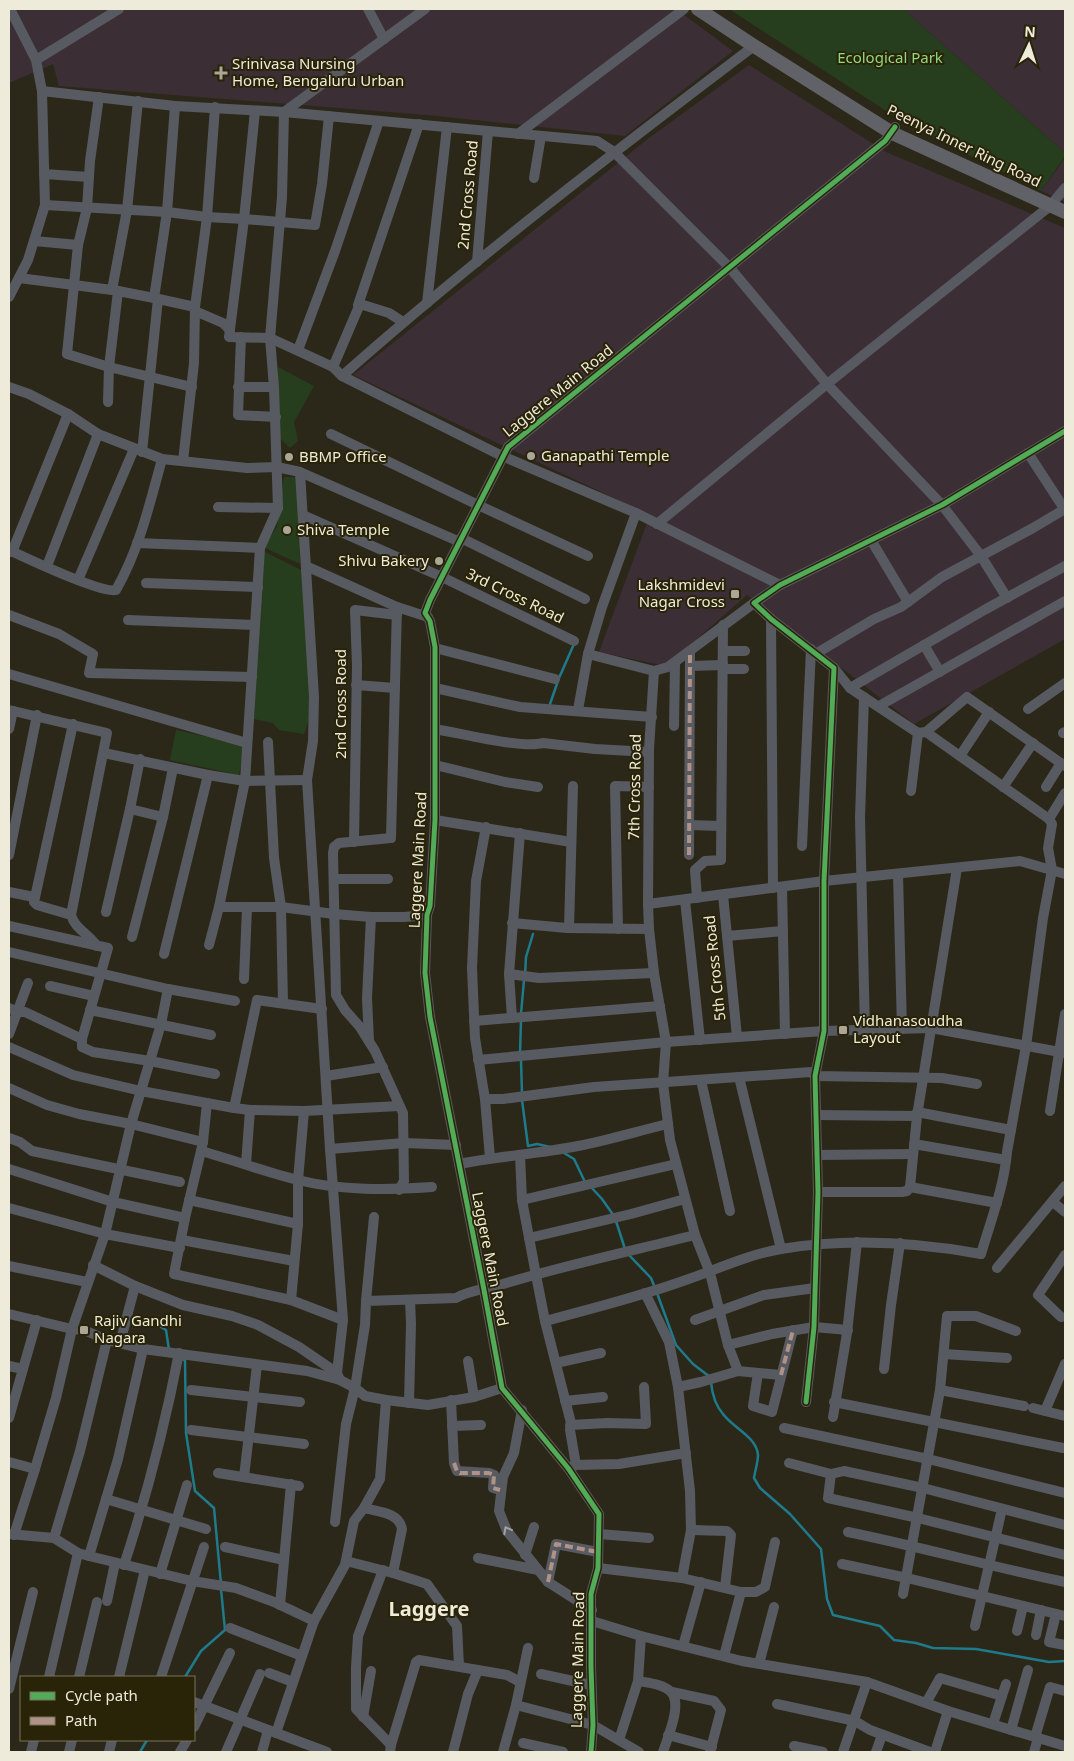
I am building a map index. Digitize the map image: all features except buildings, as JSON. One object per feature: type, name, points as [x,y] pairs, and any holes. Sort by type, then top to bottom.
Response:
[{"type":"main road","name":"Peenya Inner Ring Road","points":[[698,9],[754,46],[894,130],[1057,203],[1065,212]]},
{"type":"main road","name":"Peenya Inner Ring Road","points":[[710,9],[894,130]]},
{"type":"street","points":[[9,297],[14,282],[28,260],[45,205],[42,91],[36,60],[10,9]]},
{"type":"street","points":[[36,60],[119,9]]},
{"type":"street","points":[[368,9],[384,39]]},
{"type":"street","points":[[284,112],[425,9]]},
{"type":"street","points":[[518,134],[684,9]]},
{"type":"street","points":[[342,376],[403,322],[614,152],[754,46]]},
{"type":"street","points":[[42,91],[175,106],[284,112],[597,141],[614,152],[730,268],[827,384],[942,505],[981,556],[1006,598]]},
{"type":"street","points":[[99,97],[88,178],[87,208],[78,245],[67,354],[109,367],[192,387]]},
{"type":"street","points":[[108,402],[115,291],[127,210],[138,101]]},
{"type":"street","points":[[78,580],[138,450],[150,377],[156,298],[167,212],[175,106]]},
{"type":"street","points":[[183,461],[192,387],[195,309],[207,217],[215,107]]},
{"type":"street","points":[[255,111],[229,336],[270,338],[298,350],[333,367],[342,376],[502,456],[636,513],[780,585]]},
{"type":"street","points":[[209,945],[219,907],[245,781],[260,548],[278,508],[276,418],[270,338],[280,222],[284,112]]},
{"type":"street","points":[[45,205],[167,212],[312,226],[316,223],[329,116]]},
{"type":"street","points":[[298,350],[335,251],[379,121]]},
{"type":"street","points":[[333,367],[358,305],[419,124]]},
{"type":"street","points":[[427,303],[447,127]]},
{"type":"street","name":"Laggere Main Road","points":[[591,1752],[593,1725],[591,1594],[598,1568],[599,1514],[572,1466],[502,1388],[430,1017],[426,973],[427,915],[430,906],[435,820],[435,648],[430,621],[425,613],[508,447],[885,141],[894,130]]},
{"type":"street","name":"2nd Cross Road","points":[[477,262],[488,131]]},
{"type":"street","points":[[534,178],[540,136]]},
{"type":"street","points":[[44,174],[88,178]]},
{"type":"street","points":[[657,524],[827,384],[1057,203],[1065,188]]},
{"type":"street","points":[[34,241],[78,245]]},
{"type":"street","points":[[14,282],[74,285],[156,298],[195,309],[222,323],[230,330]]},
{"type":"street","points":[[358,305],[389,313],[403,322]]},
{"type":"street","points":[[241,337],[238,414],[276,418]]},
{"type":"street","points":[[238,386],[274,387]]},
{"type":"street","points":[[9,387],[29,394],[68,414],[98,434],[162,459],[247,468],[278,467],[300,472],[460,540],[585,599]]},
{"type":"street","points":[[68,414],[11,551],[78,580],[110,591],[116,590],[148,512],[162,459]]},
{"type":"street","points":[[588,654],[654,671],[668,668],[690,653],[723,625],[780,585],[942,505],[1065,431]]},
{"type":"street","points":[[46,566],[98,434]]},
{"type":"street","points":[[331,434],[588,556]]},
{"type":"street","points":[[814,651],[901,607],[942,576],[1065,509],[1028,453]]},
{"type":"street","points":[[300,472],[314,712],[313,740],[307,780],[330,1149],[343,1320],[338,1376]]},
{"type":"street","points":[[218,507],[278,508]]},
{"type":"street","points":[[578,710],[588,654],[602,607],[636,513]]},
{"type":"street","name":"3rd Cross Road","points":[[303,515],[442,577],[574,641]]},
{"type":"street","points":[[871,540],[908,602]]},
{"type":"street","points":[[137,542],[260,548]]},
{"type":"street","points":[[306,566],[397,611],[428,618]]},
{"type":"street","points":[[850,688],[1065,566]]},
{"type":"street","points":[[146,583],[258,587]]},
{"type":"street","points":[[878,706],[1065,601]]},
{"type":"street","points":[[545,1321],[673,1285],[710,1273],[743,1258],[781,1249],[857,1242],[884,1242],[951,1248],[981,1254],[996,1203],[1006,1160],[1026,1046],[1043,918],[1052,870],[1048,848],[1052,824],[1049,819],[960,756],[850,688],[834,668],[771,619],[754,603]]},
{"type":"street","name":"2nd Cross Road","points":[[354,842],[355,610],[397,611]]},
{"type":"street","points":[[397,611],[391,838],[339,843],[334,847],[334,914],[336,995],[345,1010],[369,1040],[383,1067],[404,1122],[404,1181],[399,1190]]},
{"type":"street","points":[[9,614],[60,634],[93,654],[89,673],[252,677]]},
{"type":"street","points":[[771,619],[778,888],[783,931],[784,1034]]},
{"type":"street","points":[[128,620],[255,625]]},
{"type":"street","points":[[697,898],[695,870],[704,861],[721,860],[723,625]]},
{"type":"street","points":[[924,645],[940,672]]},
{"type":"street","points":[[435,648],[555,679]]},
{"type":"street","points":[[723,651],[745,651]]},
{"type":"street","points":[[802,846],[814,651]]},
{"type":"street","points":[[689,855],[690,653]]},
{"type":"street","points":[[674,663],[674,726]]},
{"type":"street","points":[[690,666],[744,670]]},
{"type":"street","points":[[806,1402],[814,1327],[818,1192],[815,1076],[824,1031],[824,881],[834,668]]},
{"type":"street","name":"7th Cross Road","points":[[654,671],[648,787],[648,904],[654,973],[666,1042],[663,1083],[670,1140],[685,1199],[695,1235],[710,1273],[718,1311],[738,1371]]},
{"type":"street","points":[[9,674],[247,743]]},
{"type":"street","points":[[1028,709],[1065,683]]},
{"type":"street","points":[[356,685],[395,688]]},
{"type":"street","points":[[435,688],[520,707],[652,717]]},
{"type":"street","points":[[864,696],[860,878],[865,1031]]},
{"type":"street","points":[[911,791],[922,733],[967,697],[1063,764],[1046,786]]},
{"type":"street","points":[[9,729],[11,710],[107,733],[71,915],[76,925],[97,946]]},
{"type":"street","points":[[960,756],[989,712]]},
{"type":"street","points":[[9,855],[37,715]]},
{"type":"street","points":[[71,915],[37,905],[34,902],[34,897],[73,724]]},
{"type":"street","points":[[435,729],[535,745],[543,743],[595,749],[649,752]]},
{"type":"street","points":[[268,742],[274,858],[281,907],[283,1003]]},
{"type":"street","points":[[1003,787],[1033,743]]},
{"type":"street","points":[[104,752],[208,776],[245,781],[307,780]]},
{"type":"street","points":[[106,912],[140,759]]},
{"type":"street","points":[[435,765],[505,782],[538,787]]},
{"type":"street","points":[[132,937],[163,817],[173,768]]},
{"type":"street","points":[[164,954],[208,776]]},
{"type":"street","points":[[569,928],[573,786]]},
{"type":"street","points":[[618,929],[616,786],[648,787]]},
{"type":"street","points":[[1049,819],[1065,793]]},
{"type":"street","points":[[130,809],[163,817]]},
{"type":"street","points":[[435,820],[570,842]]},
{"type":"street","points":[[689,825],[721,826]]},
{"type":"street","points":[[486,827],[476,881],[472,968],[475,1038],[485,1099],[490,1158]]},
{"type":"street","points":[[512,1018],[509,974],[520,833]]},
{"type":"street","points":[[648,904],[824,881],[1020,861],[1065,874]]},
{"type":"street","points":[[910,1188],[917,1114],[957,868]]},
{"type":"street","points":[[898,874],[902,1029]]},
{"type":"street","points":[[334,879],[388,879]]},
{"type":"street","points":[[9,892],[34,897]]},
{"type":"street","name":"5th Cross Road","points":[[723,895],[737,1037]]},
{"type":"street","points":[[685,900],[700,1040]]},
{"type":"street","points":[[219,907],[281,907],[371,917],[427,915]]},
{"type":"street","points":[[244,979],[246,908]]},
{"type":"street","points":[[369,1040],[367,998],[371,917]]},
{"type":"street","points":[[512,923],[569,928],[649,929]]},
{"type":"street","points":[[9,926],[108,948],[82,1039],[82,1047],[93,1052],[215,1074]]},
{"type":"street","points":[[727,936],[783,931]]},
{"type":"street","points":[[9,952],[168,989],[236,1001]]},
{"type":"street","points":[[509,974],[540,978],[654,973]]},
{"type":"street","points":[[9,1034],[13,1010],[28,983]]},
{"type":"street","points":[[50,986],[94,996]]},
{"type":"street","points":[[168,989],[161,1024],[131,1124],[105,1234],[72,1330],[56,1398],[35,1469],[11,1534],[54,1538],[89,1556],[192,1581],[236,1588],[314,1621]]},
{"type":"street","points":[[234,1108],[256,1003],[260,1000],[322,1009]]},
{"type":"street","points":[[474,1021],[660,1006]]},
{"type":"street","points":[[13,1010],[25,1012],[82,1039]]},
{"type":"street","points":[[90,1010],[211,1035]]},
{"type":"street","points":[[1050,1111],[1062,1053],[1065,1014]]},
{"type":"street","points":[[478,1060],[666,1042],[824,1031],[931,1028],[1062,1053]]},
{"type":"street","points":[[9,1046],[73,1075],[141,1091],[234,1108],[304,1111],[399,1106]]},
{"type":"street","points":[[326,1076],[383,1067]]},
{"type":"street","points":[[485,1099],[503,1099],[594,1087],[810,1072],[815,1076],[923,1077],[977,1084]]},
{"type":"street","points":[[739,1077],[781,1249]]},
{"type":"street","points":[[701,1080],[730,1211]]},
{"type":"street","points":[[9,1088],[48,1105],[131,1124],[202,1146],[246,1164],[298,1180],[333,1186],[399,1190],[432,1187]]},
{"type":"street","points":[[207,1103],[202,1146],[174,1274],[291,1300],[343,1320]]},
{"type":"street","points":[[246,1164],[250,1110]]},
{"type":"street","points":[[291,1300],[298,1224],[298,1180],[304,1111]]},
{"type":"street","points":[[816,1116],[917,1114],[1011,1130]]},
{"type":"street","points":[[459,1164],[490,1158],[558,1150],[668,1124]]},
{"type":"street","points":[[9,1138],[20,1142],[32,1151],[180,1182]]},
{"type":"street","points":[[330,1149],[404,1143],[456,1146]]},
{"type":"street","points":[[817,1155],[913,1149],[1006,1160]]},
{"type":"street","points":[[520,1155],[522,1200],[545,1321],[570,1425],[572,1466],[619,1464],[686,1453]]},
{"type":"street","points":[[522,1200],[676,1164]]},
{"type":"street","points":[[9,1169],[113,1202],[185,1218]]},
{"type":"street","points":[[997,1268],[1065,1186]]},
{"type":"street","points":[[818,1192],[902,1192],[910,1188],[996,1203]]},
{"type":"street","points":[[529,1238],[685,1199]]},
{"type":"street","points":[[189,1200],[298,1224]]},
{"type":"street","points":[[1053,1202],[1065,1212]]},
{"type":"street","points":[[9,1208],[105,1234],[294,1262]]},
{"type":"street","points":[[335,1522],[346,1424],[355,1388],[365,1325],[374,1217]]},
{"type":"street","points":[[366,1301],[456,1298],[463,1294],[484,1290],[536,1274],[695,1235]]},
{"type":"street","points":[[833,1417],[834,1402],[848,1330],[857,1242]]},
{"type":"street","points":[[884,1369],[890,1306],[900,1244]]},
{"type":"street","points":[[1062,1317],[1038,1295],[1065,1255]]},
{"type":"street","points":[[93,1265],[135,1286],[183,1305],[232,1316],[258,1325],[299,1347],[365,1396],[428,1405],[474,1397],[502,1388]]},
{"type":"street","points":[[9,1266],[87,1282]]},
{"type":"street","points":[[120,1343],[135,1286]]},
{"type":"street","points":[[695,1320],[764,1295],[815,1288]]},
{"type":"street","points":[[649,1292],[669,1342],[678,1387],[686,1453],[690,1491],[691,1530],[682,1578]]},
{"type":"street","points":[[409,1403],[410,1300]]},
{"type":"street","points":[[9,1314],[72,1330],[84,1330],[107,1340],[143,1349],[338,1376]]},
{"type":"street","points":[[904,1594],[940,1390],[947,1316],[976,1316],[1016,1332]]},
{"type":"street","points":[[9,1418],[10,1406],[37,1320]]},
{"type":"street","points":[[728,1345],[814,1327],[848,1330]]},
{"type":"street","points":[[758,1373],[753,1406],[772,1412],[793,1330]]},
{"type":"street","points":[[54,1538],[80,1451],[107,1340]]},
{"type":"street","points":[[89,1556],[118,1459],[143,1349]]},
{"type":"street","points":[[556,1363],[601,1353]]},
{"type":"street","points":[[78,1676],[102,1602],[120,1564],[142,1509],[152,1475],[174,1354]]},
{"type":"street","points":[[944,1354],[1006,1358]]},
{"type":"street","points":[[468,1361],[474,1397]]},
{"type":"street","points":[[1045,1411],[1065,1364]]},
{"type":"street","points":[[244,1477],[257,1365]]},
{"type":"street","points":[[9,1366],[23,1369]]},
{"type":"street","points":[[678,1387],[738,1371],[781,1375]]},
{"type":"street","points":[[570,1425],[607,1423],[646,1424],[644,1387]]},
{"type":"street","points":[[191,1390],[300,1402]]},
{"type":"street","points":[[940,1390],[1065,1416]]},
{"type":"street","points":[[565,1401],[603,1397]]},
{"type":"street","points":[[262,1752],[293,1682],[314,1621],[336,1584],[346,1561],[354,1521],[364,1508],[380,1479],[386,1400]]},
{"type":"street","points":[[451,1400],[454,1463],[457,1471],[460,1473],[489,1473],[494,1475],[493,1488],[500,1490]]},
{"type":"street","points":[[834,1402],[1064,1448],[1065,1436]]},
{"type":"street","points":[[522,1410],[514,1452],[503,1477],[500,1490],[499,1511],[507,1531],[548,1582],[592,1610]]},
{"type":"street","points":[[452,1426],[481,1425]]},
{"type":"street","points":[[784,1428],[928,1459],[1065,1493]]},
{"type":"street","points":[[191,1430],[304,1444]]},
{"type":"street","points":[[9,1462],[35,1469]]},
{"type":"street","points":[[789,1463],[830,1474],[844,1471],[924,1488],[1065,1525]]},
{"type":"street","points":[[218,1473],[295,1485],[284,1560],[280,1605]]},
{"type":"street","points":[[830,1474],[828,1498],[918,1518],[1065,1555]]},
{"type":"street","points":[[160,1574],[187,1486]]},
{"type":"street","points":[[106,1499],[206,1529]]},
{"type":"street","points":[[364,1508],[392,1515],[401,1524],[402,1529],[388,1571],[358,1636],[356,1667],[356,1709],[391,1749]]},
{"type":"street","points":[[975,1626],[1002,1509]]},
{"type":"street","points":[[525,1555],[534,1527]]},
{"type":"street","points":[[691,1530],[727,1531],[730,1536],[725,1587]]},
{"type":"street","points":[[848,1532],[912,1545],[988,1565],[1065,1582]]},
{"type":"street","points":[[599,1534],[649,1538]]},
{"type":"street","points":[[598,1568],[682,1578],[741,1592],[756,1592],[766,1587],[775,1542]]},
{"type":"street","points":[[548,1582],[556,1544],[598,1552]]},
{"type":"street","points":[[160,1676],[204,1547]]},
{"type":"street","points":[[225,1547],[284,1560]]},
{"type":"street","points":[[49,1676],[78,1552]]},
{"type":"street","points":[[478,1558],[538,1570]]},
{"type":"street","points":[[346,1561],[388,1571],[427,1584],[457,1626],[459,1666]]},
{"type":"street","points":[[842,1564],[1060,1615],[1049,1642],[1065,1645]]},
{"type":"street","points":[[122,1676],[145,1570]]},
{"type":"street","points":[[683,1646],[701,1582]]},
{"type":"street","points":[[13,1682],[33,1592]]},
{"type":"street","points":[[724,1656],[741,1592]]},
{"type":"street","points":[[1017,1631],[1022,1606]]},
{"type":"street","points":[[759,1664],[774,1607]]},
{"type":"street","points":[[1036,1635],[1041,1610]]},
{"type":"street","points":[[592,1621],[641,1636],[759,1664],[867,1682],[948,1711],[1065,1746]]},
{"type":"street","points":[[230,1628],[302,1656]]},
{"type":"street","points":[[619,1740],[638,1680],[641,1636]]},
{"type":"street","points":[[503,1752],[516,1706],[528,1648]]},
{"type":"street","points":[[195,1725],[230,1653]]},
{"type":"street","points":[[391,1749],[416,1662],[419,1660],[507,1675],[520,1682]]},
{"type":"street","points":[[453,1752],[468,1694],[478,1670]]},
{"type":"street","points":[[1011,1730],[1028,1670]]},
{"type":"street","points":[[363,1717],[371,1671]]},
{"type":"street","points":[[226,1752],[265,1673],[293,1682]]},
{"type":"street","points":[[541,1674],[591,1685]]},
{"type":"street","points":[[926,1703],[940,1678],[1002,1696]]},
{"type":"street","points":[[638,1680],[656,1684],[672,1692],[714,1701],[721,1710],[711,1750],[668,1735]]},
{"type":"street","points":[[843,1752],[867,1682]]},
{"type":"street","points":[[993,1724],[1006,1684]]},
{"type":"street","points":[[1034,1752],[1050,1687],[1065,1691]]},
{"type":"street","points":[[663,1752],[675,1707],[676,1699],[672,1692]]},
{"type":"street","points":[[195,1702],[327,1752]]},
{"type":"street","points":[[777,1704],[855,1721],[882,1735],[930,1752]]},
{"type":"street","points":[[516,1706],[593,1725],[639,1752]]},
{"type":"street","points":[[935,1752],[948,1711]]},
{"type":"street","points":[[876,1752],[882,1735]]},
{"type":"street","points":[[180,1752],[186,1741]]},
{"type":"street","points":[[523,1743],[563,1752]]},
{"type":"street","points":[[794,1746],[823,1752]]},
{"type":"shaded area","points":[[9,9],[676,9],[733,51],[625,136],[427,115],[59,86],[53,64],[9,83]]},
{"type":"shaded area","points":[[903,9],[1065,9],[1065,153]]},
{"type":"shaded area","points":[[749,65],[886,152],[1065,228],[1065,639],[914,724],[747,595],[666,666],[599,652],[650,515],[353,375],[649,138]]},
{"type":"shaded area","points":[[1065,158],[1065,202],[1041,191]]},
{"type":"green space","name":"Ecological Park","points":[[729,9],[903,9],[1065,153],[1065,156],[1041,191],[905,123]]},
{"type":"green space","points":[[278,367],[314,386],[294,422],[298,441],[290,448],[279,437]]},
{"type":"green space","points":[[284,477],[299,477],[300,564],[263,547],[277,527]]},
{"type":"green space","points":[[263,551],[303,571],[312,712],[304,734],[279,730],[273,723],[254,719]]},
{"type":"green space","points":[[176,730],[245,745],[239,775],[170,760]]},
{"type":"waterway","points":[[550,704],[574,644]]},
{"type":"waterway","points":[[525,975],[526,957],[533,934]]},
{"type":"waterway","points":[[521,1014],[524,980]]},
{"type":"waterway","points":[[520,1054],[521,1020]]},
{"type":"waterway","points":[[521,1060],[522,1094]]},
{"type":"waterway","points":[[522,1100],[528,1146],[537,1144],[550,1147]]},
{"type":"waterway","points":[[564,1153],[574,1159],[585,1182]]},
{"type":"waterway","points":[[591,1187],[614,1216]]},
{"type":"waterway","points":[[616,1221],[625,1249]]},
{"type":"waterway","points":[[628,1254],[651,1278],[655,1288]]},
{"type":"waterway","points":[[657,1293],[676,1345],[693,1364],[710,1377]]},
{"type":"waterway","points":[[159,1326],[166,1330],[169,1350]]},
{"type":"waterway","points":[[182,1359],[185,1360],[186,1433],[195,1491],[214,1508],[221,1584]]},
{"type":"waterway","points":[[711,1382],[718,1407],[727,1419],[749,1438],[757,1449],[758,1458],[754,1478],[760,1488],[790,1514],[821,1549],[827,1599],[833,1615],[880,1626],[894,1640],[933,1648],[976,1649],[1049,1662],[1065,1661]]},
{"type":"waterway","points":[[186,1676],[201,1651],[225,1630],[221,1589]]},
{"type":"waterway","points":[[140,1752],[146,1741]]},
{"type":"marked path","points":[[689,855],[690,653]]},
{"type":"marked path","points":[[781,1375],[793,1330]]},
{"type":"marked path","points":[[454,1463],[457,1471],[460,1473],[489,1473],[494,1475],[493,1488],[500,1490]]},
{"type":"marked path","points":[[548,1582],[556,1544],[598,1552]]},
{"type":"cycle path","points":[[591,1752],[593,1725],[591,1594],[598,1568],[599,1514],[568,1468],[502,1388],[430,1017],[425,973],[427,915],[430,906],[435,820],[435,647],[430,621],[425,613],[508,447],[885,141],[895,127]]},
{"type":"cycle path","points":[[806,1402],[814,1327],[818,1192],[815,1076],[824,1031],[824,881],[834,668],[771,619],[754,603],[780,585],[942,505],[1065,431]]},
{"type":"place","name":"Srinivasa Nursing Home, Bengaluru Urban","points":[[221,73]]},
{"type":"place","name":"Ganapathi Temple","points":[[531,456]]},
{"type":"place","name":"BBMP Office","points":[[289,457]]},
{"type":"place","name":"Shiva Temple","points":[[287,530]]},
{"type":"place","name":"Shivu Bakery","points":[[439,561]]},
{"type":"place","name":"Lakshmidevi Nagar Cross","points":[[735,594]]},
{"type":"place","name":"Vidhanasoudha Layout","points":[[843,1030]]},
{"type":"place","name":"Rajiv Gandhi Nagara","points":[[84,1330]]},
{"type":"district","name":"Laggere","points":[[429,1609]]}]
